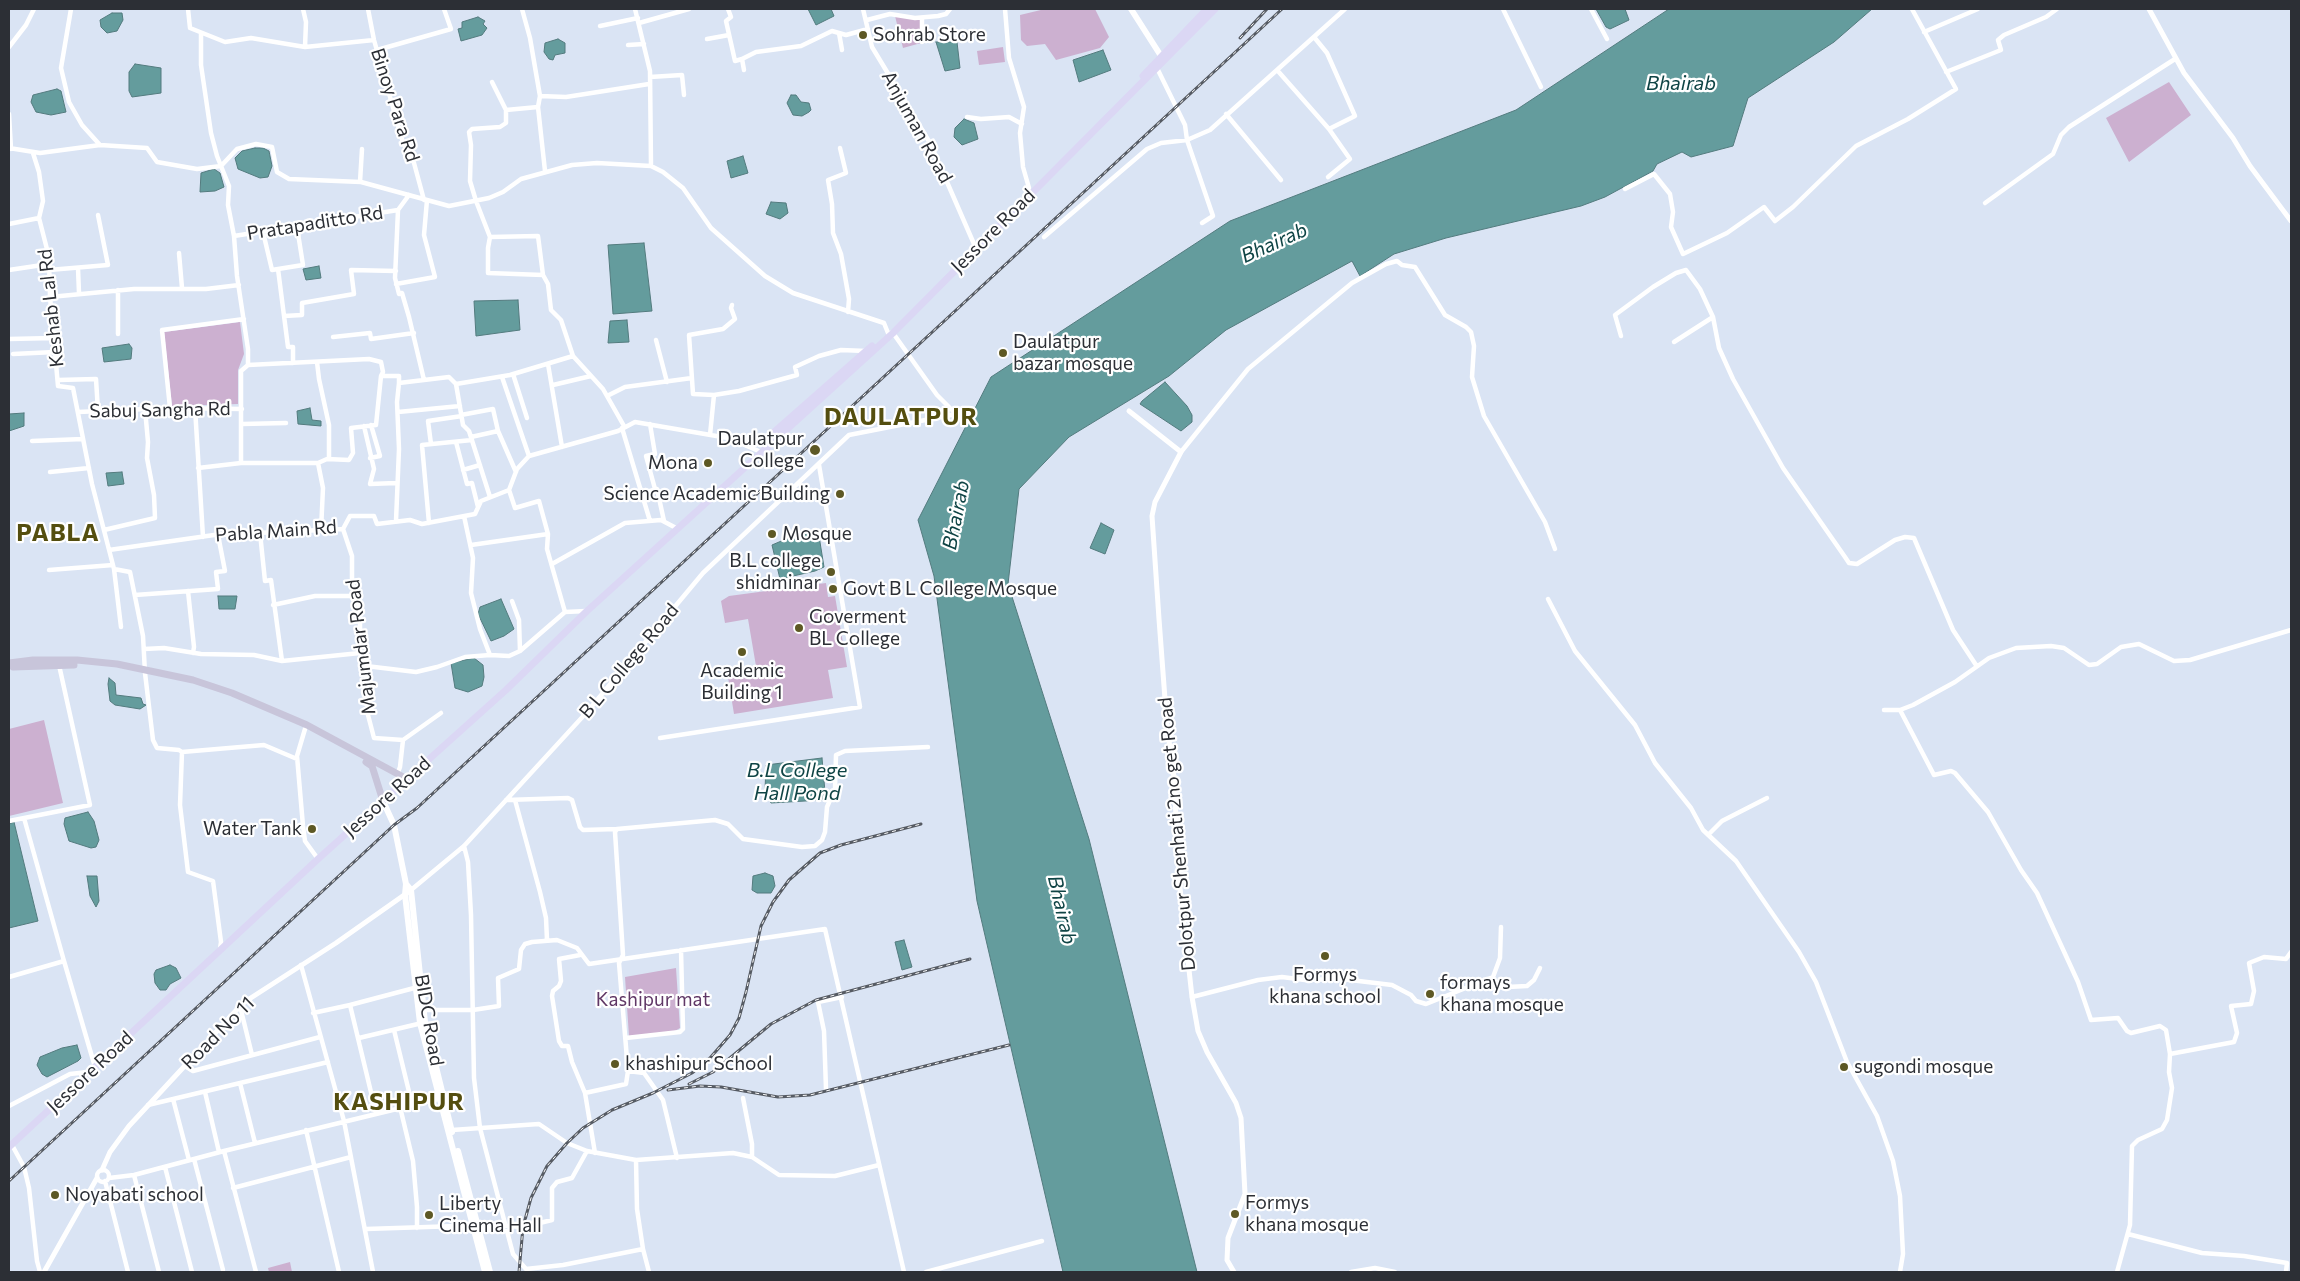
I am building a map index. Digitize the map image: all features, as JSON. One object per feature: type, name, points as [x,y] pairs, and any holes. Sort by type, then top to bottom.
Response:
[{"type":"highway","name":"Jessore Road","points":[[764,451],[764,440],[866,351],[890,333],[974,244],[1207,9]]},
{"type":"highway","name":"Jessore Road","points":[[10,1146],[318,859],[506,690],[587,611],[764,451],[890,333],[1215,9]]},
{"type":"main road","points":[[1131,9],[1162,56]]},
{"type":"main road","points":[[9,663],[33,660],[78,660],[117,664],[192,683],[231,696],[305,729],[371,764],[383,801]]},
{"type":"main road","points":[[9,668],[59,665],[117,668],[193,680],[232,692],[307,725],[407,779]]},
{"type":"main road","name":"BIDC Road","points":[[383,801],[394,825],[406,884],[405,895],[423,1023],[476,1226],[490,1272]]},
{"type":"main road","name":"BIDC Road","points":[[406,884],[411,890],[418,987],[423,1010],[423,1023]]},
{"type":"main road","name":"BIDC Road","points":[[442,1098],[476,1226],[485,1272]]},
{"type":"street","points":[[9,47],[26,25],[34,9]]},
{"type":"street","points":[[71,9],[61,68],[69,102],[82,125],[100,145]]},
{"type":"street","points":[[188,9],[190,28],[225,42],[251,38],[306,46],[374,40]]},
{"type":"street","points":[[303,9],[306,22],[306,46]]},
{"type":"street","name":"Binoy Para Rd","points":[[368,9],[374,40],[403,143],[414,163],[425,200]]},
{"type":"street","points":[[377,50],[451,29],[444,9]]},
{"type":"street","points":[[522,9],[530,38],[540,96],[538,107],[545,171]]},
{"type":"street","points":[[635,9],[639,20],[650,77],[651,166]]},
{"type":"street","points":[[600,26],[690,9]]},
{"type":"street","points":[[728,9],[731,17],[726,21],[735,61],[756,52],[802,46],[832,31],[846,34],[868,29]]},
{"type":"street","name":"Anjuman Road","points":[[863,9],[872,47],[930,143],[974,244]]},
{"type":"street","points":[[940,9],[940,16]]},
{"type":"street","points":[[867,20],[890,14],[922,18],[940,16],[946,14],[950,9]]},
{"type":"street","points":[[1005,9],[1009,58],[1024,107],[1020,143],[1029,188]]},
{"type":"street","points":[[1044,237],[1142,152],[1161,144],[1187,140],[1210,130],[1345,9]]},
{"type":"street","points":[[1503,9],[1541,86]]},
{"type":"street","points":[[1592,9],[1607,39]]},
{"type":"street","points":[[1625,189],[1654,174],[1670,194],[1673,212],[1671,227],[1683,254],[1727,233],[1764,207],[1775,221],[1793,207],[1856,146],[1908,119],[1956,89],[1912,9]]},
{"type":"street","points":[[1924,32],[1978,9]]},
{"type":"street","points":[[1946,72],[2001,50],[1998,40],[2004,35],[2046,17],[2057,9]]},
{"type":"street","points":[[2149,9],[2175,59],[2291,221]]},
{"type":"street","points":[[922,18],[922,42]]},
{"type":"street","points":[[201,33],[200,65],[211,133],[229,186],[228,205],[234,236],[248,349],[248,365]]},
{"type":"street","points":[[839,33],[842,50]]},
{"type":"street","points":[[707,38],[729,35]]},
{"type":"street","points":[[1314,37],[1327,54],[1354,116],[1329,129]]},
{"type":"street","points":[[628,45],[644,44]]},
{"type":"street","points":[[742,59],[744,70]]},
{"type":"street","points":[[1985,202],[2053,154],[2061,135],[2068,127],[2175,59]]},
{"type":"street","points":[[1157,68],[1185,125],[1187,140],[1213,216],[1202,223]]},
{"type":"street","points":[[1278,70],[1329,129],[1350,159],[1328,177]]},
{"type":"street","points":[[650,77],[682,75],[684,95]]},
{"type":"street","points":[[492,82],[506,110],[506,123],[500,127],[472,129],[469,132],[471,145],[470,181],[490,237],[488,273],[543,275]]},
{"type":"street","points":[[540,96],[566,97],[650,84]]},
{"type":"street","points":[[506,110],[538,107]]},
{"type":"street","points":[[9,114],[10,148],[33,153],[62,152],[100,145],[148,148],[157,162],[197,169],[221,166],[237,149],[256,144],[272,146],[278,172],[289,179],[360,182],[449,206],[476,202],[498,195],[521,179],[572,165],[651,166],[668,175],[683,188],[711,228],[753,267],[793,293],[848,312],[880,320],[890,333]]},
{"type":"street","points":[[1226,114],[1281,180]]},
{"type":"street","points":[[967,117],[981,119],[1010,117],[1022,124]]},
{"type":"street","points":[[840,148],[846,173],[828,180],[832,204],[833,233],[841,254],[849,299],[848,312]]},
{"type":"street","points":[[360,182],[362,150]]},
{"type":"street","name":"Keshab Lal Rd","points":[[33,153],[39,172],[43,201],[39,218],[49,264],[58,386],[73,388],[89,468],[114,567],[121,627]]},
{"type":"street","name":"Pratapaditto Rd","points":[[234,236],[398,210],[409,195]]},
{"type":"street","points":[[396,284],[435,277],[424,235],[425,200]]},
{"type":"street","points":[[398,210],[396,284],[398,294],[402,293],[414,333],[424,380]]},
{"type":"street","points":[[49,270],[108,265],[98,215]]},
{"type":"street","points":[[9,224],[39,218]]},
{"type":"street","points":[[263,232],[272,270],[278,270],[303,265],[296,227]]},
{"type":"street","points":[[490,237],[538,236],[543,275],[548,284],[551,310],[561,320],[573,356],[607,396],[623,427],[650,521]]},
{"type":"street","points":[[179,253],[182,288]]},
{"type":"street","points":[[1129,411],[1180,452],[1248,369],[1352,283],[1386,264],[1397,261],[1402,266],[1415,268],[1445,315],[1472,332],[1474,346],[1472,377],[1479,402],[1496,440],[1545,522],[1555,549]]},
{"type":"street","points":[[9,270],[49,264]]},
{"type":"street","points":[[78,268],[79,293]]},
{"type":"street","points":[[278,270],[288,347],[293,347],[294,362]]},
{"type":"street","points":[[284,316],[302,315],[302,303],[354,294],[352,270],[396,271]]},
{"type":"street","points":[[1621,336],[1615,315],[1653,287],[1676,273],[1685,270],[1700,289],[1713,317],[1723,356],[1783,468],[1849,563],[1857,564],[1895,540],[1905,537],[1914,538],[1953,630],[1976,666]]},
{"type":"street","points":[[50,297],[118,290],[206,289],[239,285]]},
{"type":"street","points":[[118,290],[118,334]]},
{"type":"street","points":[[732,305],[731,308],[735,319],[723,330],[689,334],[693,394],[714,395],[739,391],[797,375],[795,367],[819,356],[841,350],[866,351]]},
{"type":"street","points":[[1674,342],[1713,317]]},
{"type":"street","points":[[170,408],[162,330],[244,319]]},
{"type":"street","points":[[333,337],[370,333],[371,339],[414,333]]},
{"type":"street","name":"B L College Road","points":[[411,890],[464,846],[588,712],[703,573],[850,435],[956,414],[937,395],[890,333]]},
{"type":"street","points":[[9,339],[54,338]]},
{"type":"street","points":[[656,340],[666,382]]},
{"type":"street","points":[[13,354],[55,352]]},
{"type":"street","points":[[456,384],[502,377],[573,356]]},
{"type":"street","points":[[198,468],[241,463],[318,463],[329,459],[349,460],[353,454],[351,428],[376,425],[383,372],[381,362],[369,359],[248,365],[241,371],[241,463]]},
{"type":"street","points":[[317,362],[329,425],[329,459]]},
{"type":"street","points":[[548,364],[562,447]]},
{"type":"street","points":[[513,374],[527,418]]},
{"type":"street","points":[[381,376],[399,376],[396,521]]},
{"type":"street","points":[[553,385],[591,376]]},
{"type":"street","points":[[399,383],[449,377],[456,384],[463,425],[469,431],[490,497]]},
{"type":"street","points":[[502,377],[529,456]]},
{"type":"street","points":[[607,396],[625,387],[692,378]]},
{"type":"street","points":[[58,380],[96,379],[98,411]]},
{"type":"street","points":[[710,435],[714,395]]},
{"type":"street","points":[[398,412],[460,406]]},
{"type":"street","name":"Sabuj Sangha Rd","points":[[78,412],[170,408],[242,409]]},
{"type":"street","points":[[195,408],[202,537]]},
{"type":"street","points":[[104,530],[155,518],[154,496],[147,458],[148,442],[145,409]]},
{"type":"street","points":[[431,444],[428,420],[493,409],[498,431],[516,472]]},
{"type":"street","points":[[565,612],[547,549],[548,534],[539,501],[515,508],[509,490],[516,472],[529,456],[618,431],[635,422],[728,438],[764,451]]},
{"type":"street","points":[[242,424],[286,423]]},
{"type":"street","points":[[650,424],[655,454],[646,456],[655,489],[657,489],[664,521]]},
{"type":"street","points":[[364,426],[374,469],[370,484],[396,483]]},
{"type":"street","points":[[370,458],[380,456],[371,426]]},
{"type":"street","points":[[429,523],[422,445],[456,442],[498,431]]},
{"type":"street","points":[[32,441],[83,439]]},
{"type":"street","points":[[456,442],[467,484],[472,483],[478,507]]},
{"type":"street","name":"Dolotpur Shenhati 2no get Road","points":[[1180,452],[1155,502],[1152,516],[1166,716],[1174,777],[1179,879],[1192,997],[1198,1031],[1207,1052],[1236,1102],[1241,1118],[1245,1194],[1228,1238],[1227,1260],[1234,1272]]},
{"type":"street","points":[[318,463],[323,488],[321,530]]},
{"type":"street","points":[[463,470],[480,465]]},
{"type":"street","points":[[660,738],[860,707],[819,465]]},
{"type":"street","points":[[50,472],[89,468]]},
{"type":"street","points":[[643,493],[655,489]]},
{"type":"street","name":"Pabla Main Rd","points":[[109,550],[218,535],[343,529],[350,516],[374,516],[377,524],[410,520],[422,524],[429,523],[475,514],[481,501],[509,490]]},
{"type":"street","points":[[464,516],[473,558],[471,593],[480,630],[490,654]]},
{"type":"street","points":[[552,564],[625,523],[664,521],[678,529]]},
{"type":"street","name":"Majumdar Road","points":[[343,529],[352,556],[352,582],[360,611],[360,653],[366,666],[368,715],[374,738],[403,740]]},
{"type":"street","points":[[260,533],[266,581],[271,580],[282,661]]},
{"type":"street","points":[[471,545],[548,534]]},
{"type":"street","points":[[135,596],[218,589],[216,572],[225,571],[218,535]]},
{"type":"street","points":[[49,570],[114,567],[130,572],[144,650],[145,671],[157,748],[179,750],[182,752],[264,745],[297,759]]},
{"type":"street","points":[[188,591],[194,647],[192,653]]},
{"type":"street","points":[[274,605],[315,596],[356,596]]},
{"type":"street","points":[[1548,600],[1575,651],[1635,725],[1654,763],[1691,808],[1708,834],[1736,861],[1799,952],[1816,982],[1847,1062],[1877,1116],[1893,1161],[1900,1196],[1903,1254],[1900,1272]]},
{"type":"street","points":[[512,601],[519,620],[520,652]]},
{"type":"street","points":[[366,666],[416,672],[438,667],[465,657],[490,654],[509,656],[520,652],[565,612],[587,611]]},
{"type":"street","points":[[1884,710],[1900,710],[1947,686],[1976,666],[2016,648],[2034,646],[2064,648],[2090,666],[2097,664],[2121,647],[2139,644],[2174,661],[2190,660],[2291,630]]},
{"type":"street","points":[[144,650],[164,648],[192,653],[254,655],[282,661],[360,653]]},
{"type":"street","points":[[9,821],[90,806],[59,665]]},
{"type":"street","points":[[1900,710],[1934,775],[1951,771],[1955,772],[1988,812],[2021,870],[2037,893],[2078,982],[2091,1020],[2118,1018],[2126,1031],[2131,1033],[2163,1027],[2166,1030],[2170,1054],[2172,1088],[2166,1125],[2138,1140],[2132,1146],[2131,1206],[2128,1234],[2117,1272]]},
{"type":"street","points":[[397,775],[400,767],[403,740],[441,713]]},
{"type":"street","points":[[305,729],[297,759],[305,842],[318,859]]},
{"type":"street","points":[[506,800],[568,798],[572,800],[580,827],[583,830],[617,829],[716,820],[728,824],[743,839],[802,848],[815,846],[822,840],[825,832],[827,807],[835,789],[836,755],[852,750],[928,747]]},
{"type":"street","points":[[182,752],[180,805],[188,872],[213,881],[221,942],[219,953]]},
{"type":"street","points":[[1708,834],[1722,821],[1766,798]]},
{"type":"street","points":[[515,800],[546,918],[546,940]]},
{"type":"street","points":[[9,1106],[70,1074],[92,1070],[64,960],[24,818]]},
{"type":"street","points":[[585,1093],[626,1084],[628,1071],[620,959],[623,955],[615,832],[617,829]]},
{"type":"street","points":[[464,846],[468,862],[474,1078],[480,1128],[513,1254],[526,1269],[563,1265],[643,1249]]},
{"type":"street","name":"Road No 11","points":[[102,1170],[110,1152],[148,1105],[240,1006],[336,944],[411,890]]},
{"type":"street","points":[[1192,997],[1258,980],[1282,977],[1392,985],[1410,995],[1416,1001],[1426,1004],[1474,986],[1493,976],[1500,958],[1501,927]]},
{"type":"street","points":[[423,1010],[473,1010],[499,1006],[498,978],[519,969],[521,950],[525,944],[557,940],[577,948],[580,955],[589,964],[825,929],[904,1272]]},
{"type":"street","points":[[626,1038],[680,1032],[683,1028],[681,950]]},
{"type":"street","points":[[2170,1054],[2234,1042],[2237,1033],[2231,1006],[2251,1004],[2254,991],[2249,963],[2264,956],[2286,959],[2291,952]]},
{"type":"street","points":[[580,955],[558,959],[561,981],[559,986],[553,991],[552,996],[559,1041],[562,1046],[568,1046],[572,1062],[585,1093],[595,1152]]},
{"type":"street","points":[[9,977],[64,960]]},
{"type":"street","points":[[301,965],[344,1121],[373,1272],[366,1272]]},
{"type":"street","points":[[1474,986],[1488,988],[1527,986],[1534,980],[1540,968]]},
{"type":"street","points":[[313,1013],[418,987]]},
{"type":"street","points":[[826,1089],[824,1031],[818,1002],[842,997]]},
{"type":"street","points":[[350,1005],[376,1113]]},
{"type":"street","points":[[240,1006],[252,1055]]},
{"type":"street","points":[[359,1038],[423,1023]]},
{"type":"street","points":[[394,1030],[412,1104]]},
{"type":"street","points":[[185,1066],[193,1071],[320,1037]]},
{"type":"street","points":[[148,1105],[328,1062]]},
{"type":"street","points":[[628,1071],[644,1073],[663,1100],[677,1158]]},
{"type":"street","points":[[240,1083],[255,1143]]},
{"type":"street","points":[[205,1092],[256,1272]]},
{"type":"street","points":[[97,1178],[100,1181],[134,1175],[306,1130],[442,1098]]},
{"type":"street","points":[[743,1098],[752,1144],[752,1157]]},
{"type":"street","points":[[173,1099],[223,1270]]},
{"type":"street","points":[[400,1107],[413,1161],[418,1208],[417,1228]]},
{"type":"street","points":[[452,1130],[539,1124],[567,1143],[587,1151],[636,1160],[733,1153],[752,1157],[779,1176],[836,1176],[879,1165]]},
{"type":"street","points":[[306,1130],[339,1272]]},
{"type":"street","points":[[10,1146],[24,1167],[29,1188],[37,1261],[42,1272]]},
{"type":"street","points":[[366,1229],[506,1225],[523,1227],[552,1220],[552,1188],[557,1182],[572,1178],[587,1151]]},
{"type":"street","points":[[233,1188],[351,1157]]},
{"type":"street","points":[[636,1160],[637,1209],[643,1249],[649,1272]]},
{"type":"street","points":[[165,1167],[192,1272]]},
{"type":"street","points":[[42,1272],[97,1178],[98,1173],[102,1170],[107,1172],[107,1180],[128,1272]]},
{"type":"street","points":[[134,1175],[159,1272]]},
{"type":"street","points":[[2128,1234],[2202,1253],[2244,1256],[2287,1263],[2286,1272]]},
{"type":"street","points":[[926,1272],[1042,1241]]},
{"type":"street","points":[[1351,1272],[1375,1268],[1395,1272]]},
{"type":"green space","points":[[1045,9],[1095,9],[1109,37],[1100,48],[1056,60],[1045,44],[1027,46],[1021,40],[1020,15]]},
{"type":"green space","points":[[895,16],[921,19],[921,43],[903,48]]},
{"type":"green space","points":[[1003,47],[1005,62],[979,65],[977,51]]},
{"type":"green space","points":[[2169,82],[2191,115],[2129,162],[2106,118]]},
{"type":"green space","points":[[240,322],[244,354],[238,370],[238,404],[172,406],[164,332]]},
{"type":"green space","points":[[826,583],[828,597],[835,596],[847,667],[828,670],[833,698],[734,714],[728,677],[757,672],[748,619],[725,623],[721,601],[729,596]]},
{"type":"green space","points":[[44,720],[63,803],[9,816],[9,729]]},
{"type":"green space","name":"Kashipur mat","points":[[676,968],[680,1028],[675,1031],[629,1036],[625,977]]},
{"type":"green space","points":[[290,1262],[292,1272],[269,1272],[268,1268]]},
{"type":"water","points":[[808,9],[831,9],[834,16],[816,25]]},
{"type":"water","points":[[1596,9],[1625,9],[1629,20],[1610,29],[1606,27]]},
{"type":"water","name":"Bhairab","points":[[1669,9],[1872,9],[1834,42],[1748,98],[1733,146],[1691,157],[1682,152],[1657,164],[1653,171],[1605,197],[1581,206],[1446,238],[1394,254],[1360,276],[1352,261],[1226,330],[1169,376],[1069,437],[1019,489],[1008,584],[1089,839],[1197,1272],[1063,1272],[977,901],[934,576],[918,520],[991,377],[1230,221],[1516,110]]},
{"type":"water","points":[[112,13],[122,13],[123,20],[117,31],[107,33],[101,27],[100,20]]},
{"type":"water","points":[[478,17],[485,21],[483,24],[487,28],[482,35],[461,41],[458,29],[462,28],[462,22]]},
{"type":"water","points":[[558,39],[565,43],[565,53],[555,55],[553,60],[549,59],[544,52],[545,43]]},
{"type":"water","points":[[936,42],[957,42],[960,68],[945,71]]},
{"type":"water","points":[[1103,50],[1111,70],[1079,82],[1073,60]]},
{"type":"water","points":[[135,64],[161,68],[161,93],[132,97],[129,91],[129,72]]},
{"type":"water","points":[[57,89],[61,91],[66,112],[51,115],[36,112],[31,102],[33,95]]},
{"type":"water","points":[[791,95],[796,95],[801,102],[809,103],[811,110],[802,116],[793,115],[787,103]]},
{"type":"water","points":[[964,119],[974,123],[978,139],[962,145],[954,137],[955,128]]},
{"type":"water","points":[[263,148],[269,151],[272,166],[268,177],[260,178],[238,169],[235,158],[242,151]]},
{"type":"water","points":[[743,156],[748,173],[731,178],[727,161]]},
{"type":"water","points":[[214,169],[220,173],[224,187],[215,191],[200,192],[201,173]]},
{"type":"water","points":[[771,202],[786,203],[788,213],[780,219],[766,214]]},
{"type":"water","points":[[644,243],[652,311],[613,314],[608,245]]},
{"type":"water","points":[[319,266],[321,278],[306,280],[303,269]]},
{"type":"water","points":[[518,300],[520,330],[476,336],[474,301]]},
{"type":"water","points":[[627,320],[629,342],[608,343],[610,321]]},
{"type":"water","points":[[129,344],[132,348],[131,359],[104,362],[102,348]]},
{"type":"water","points":[[1165,382],[1187,406],[1192,415],[1192,422],[1181,431],[1140,404]]},
{"type":"water","points":[[310,408],[312,420],[321,421],[321,426],[298,424],[297,411]]},
{"type":"water","points":[[24,413],[24,426],[9,431],[9,414]]},
{"type":"water","points":[[122,472],[124,484],[108,486],[106,473]]},
{"type":"water","points":[[1101,523],[1114,530],[1105,554],[1090,548]]},
{"type":"water","points":[[812,533],[819,536],[824,567],[780,579],[772,545],[786,539]]},
{"type":"water","points":[[218,596],[237,596],[235,609],[219,609]]},
{"type":"water","points":[[501,599],[514,629],[504,636],[491,641],[478,614],[480,607]]},
{"type":"water","points":[[474,658],[483,665],[484,677],[482,686],[468,692],[455,688],[451,663]]},
{"type":"water","points":[[109,678],[115,683],[116,695],[141,698],[143,704],[146,705],[140,709],[115,705],[110,701]]},
{"type":"water","name":"B.L College Hall Pond","points":[[822,758],[825,792],[822,800],[771,803],[765,790],[766,765]]},
{"type":"water","points":[[88,812],[94,821],[99,840],[96,847],[91,848],[69,841],[64,824],[65,818]]},
{"type":"water","points":[[14,822],[38,921],[9,928],[9,824]]},
{"type":"water","points":[[765,873],[773,876],[775,886],[771,893],[757,893],[752,890],[753,876]]},
{"type":"water","points":[[87,876],[97,876],[99,901],[96,907],[90,896]]},
{"type":"water","points":[[904,940],[912,967],[902,970],[895,942]]},
{"type":"water","points":[[170,965],[176,968],[181,978],[170,984],[166,990],[160,990],[155,983],[154,974],[156,970]]},
{"type":"water","points":[[77,1045],[81,1058],[78,1061],[47,1077],[42,1074],[37,1065],[40,1057],[62,1048]]},
{"type":"railway","points":[[1240,38],[1267,9]]},
{"type":"railway","points":[[9,1181],[394,825],[417,808],[1282,9]]},
{"type":"railway","points":[[519,1272],[523,1227],[531,1198],[547,1166],[567,1143],[583,1128],[612,1110],[653,1093],[692,1073],[710,1058],[730,1035],[739,1018],[761,926],[773,902],[789,880],[820,853],[841,845],[921,824]]},
{"type":"railway","points":[[689,1084],[713,1072],[771,1024],[816,1000],[970,959]]},
{"type":"railway","points":[[668,1090],[700,1086],[721,1087],[778,1097],[810,1095],[1009,1045]]},
{"type":"place","name":"Sohrab Store","points":[[863,35]]},
{"type":"place","name":"Daulatpur bazar mosque","points":[[1003,353]]},
{"type":"place","name":"Daulatpur College","points":[[815,450]]},
{"type":"place","name":"Mona","points":[[708,463]]},
{"type":"place","name":"Science Academic Building","points":[[840,494]]},
{"type":"place","name":"Mosque","points":[[772,534]]},
{"type":"place","name":"B.L college shidminar","points":[[831,572]]},
{"type":"place","name":"Govt B L College Mosque","points":[[833,589]]},
{"type":"place","name":"Goverment BL College","points":[[799,628]]},
{"type":"place","name":"Academic Building 1","points":[[742,652]]},
{"type":"place","name":"Water Tank","points":[[312,829]]},
{"type":"place","name":"Formys khana school","points":[[1325,956]]},
{"type":"place","name":"formays khana mosque","points":[[1430,994]]},
{"type":"place","name":"khashipur School","points":[[615,1064]]},
{"type":"place","name":"sugondi mosque","points":[[1844,1067]]},
{"type":"place","name":"Noyabati school","points":[[55,1195]]},
{"type":"place","name":"Formys khana mosque","points":[[1235,1214]]},
{"type":"place","name":"Liberty Cinema Hall","points":[[429,1215]]},
{"type":"district","name":"DAULATPUR","points":[[901,417]]},
{"type":"district","name":"PABLA","points":[[58,533]]},
{"type":"district","name":"KASHIPUR","points":[[399,1102]]}]
